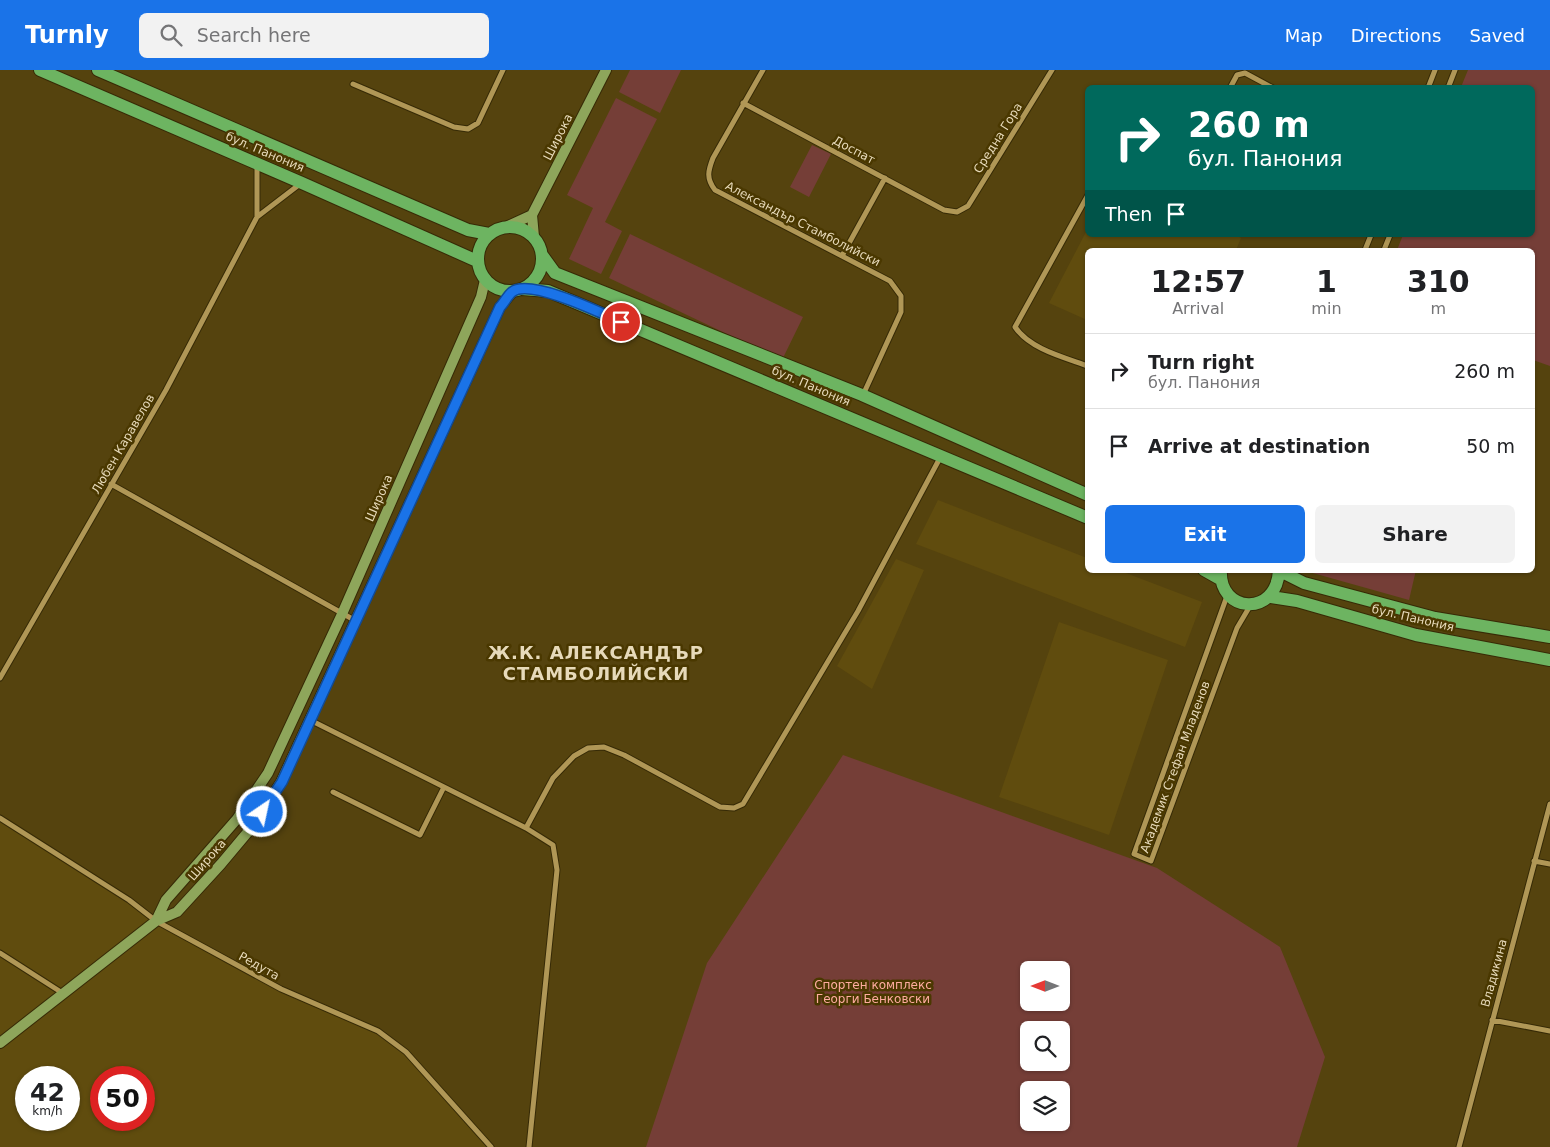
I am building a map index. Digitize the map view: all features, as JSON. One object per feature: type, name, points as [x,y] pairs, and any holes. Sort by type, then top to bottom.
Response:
[{"type":"main road","name":"бул. Панония","points":[[40,70],[302,182],[477,262]]},
{"type":"main road","name":"бул. Панония","points":[[98,70],[468,230],[489,234]]},
{"type":"main road","name":"Широка","points":[[532,215],[606,70]]},
{"type":"main road","points":[[485,280],[477,262],[480,246],[489,234],[498,228],[508,226],[532,215],[534,237]]},
{"type":"main road","points":[[508,226],[523,229],[534,237]]},
{"type":"main road","name":"бул. Панония","points":[[534,237],[542,256],[555,272],[862,395],[1085,494]]},
{"type":"main road","points":[[517,290],[529,285],[539,272],[542,256]]},
{"type":"main road","name":"бул. Панония","points":[[485,280],[498,289],[548,291],[1085,517]]},
{"type":"main road","name":"Широка","points":[[156,921],[166,900],[237,819],[268,774],[342,614],[481,297],[485,280]]},
{"type":"main road","name":"Широка","points":[[0,1043],[156,921],[177,912],[252,827],[282,782],[500,307],[517,290]]},
{"type":"main road","name":"бул. Панония","points":[[1271,597],[1277,587],[1280,573]]},
{"type":"main road","name":"бул. Панония","points":[[1284,573],[1304,583],[1435,618],[1550,637]]},
{"type":"main road","points":[[1220,575],[1227,595],[1240,603],[1251,604]]},
{"type":"main road","name":"бул. Панония","points":[[1251,604],[1271,597],[1297,601],[1416,635],[1550,660]]},
{"type":"street","points":[[353,84],[454,127],[468,129],[478,123],[503,70]]},
{"type":"street","name":"Александър Стамболийски","points":[[764,70],[743,103],[713,158],[708,171],[708,181],[715,190],[890,281],[901,296],[898,320],[862,395]]},
{"type":"street","name":"Средна Гора","points":[[957,212],[968,206],[1052,70]]},
{"type":"street","points":[[1429,85],[1435,70]]},
{"type":"street","points":[[1449,85],[1455,70]]},
{"type":"street","points":[[1232,85],[1238,75],[1245,73],[1267,85]]},
{"type":"street","name":"Доспат","points":[[743,103],[944,210],[957,212]]},
{"type":"street","name":"Любен Каравелов","points":[[257,163],[257,217]]},
{"type":"street","points":[[842,256],[885,178]]},
{"type":"street","name":"Любен Каравелов","points":[[0,678],[166,390],[257,217],[302,182]]},
{"type":"street","points":[[1085,200],[1015,327],[1021,336],[1030,342],[1085,365]]},
{"type":"street","points":[[526,828],[553,778],[574,756],[588,748],[604,747],[624,755],[720,806],[734,808],[743,804],[858,611],[941,455]]},
{"type":"street","points":[[111,484],[356,622]]},
{"type":"street","name":"Академик Стефан Младенов","points":[[1227,595],[1134,854],[1152,861],[1237,628],[1251,604]]},
{"type":"street","points":[[310,720],[526,828],[553,845],[557,870],[530,1147]]},
{"type":"street","points":[[333,792],[420,834],[444,787]]},
{"type":"street","name":"Владикина","points":[[1459,1147],[1550,804]]},
{"type":"street","name":"Редута","points":[[0,818],[129,900],[156,921],[281,989],[378,1031],[406,1052],[491,1147]]},
{"type":"street","points":[[1534,861],[1550,864]]},
{"type":"street","points":[[0,953],[64,994]]},
{"type":"street","points":[[1492,1020],[1550,1031]]},
{"type":"shaded area","points":[[1085,234],[1085,237],[1241,238],[1237,248],[1085,248],[1085,319],[1049,303]]},
{"type":"shaded area","points":[[938,500],[1085,557],[1085,573],[1126,573],[1202,602],[1185,647],[916,544]]},
{"type":"shaded area","points":[[896,559],[924,570],[872,689],[837,666]]},
{"type":"shaded area","points":[[1059,622],[1168,660],[1109,835],[999,797]]},
{"type":"shaded area","points":[[0,818],[156,921],[281,989],[378,1031],[406,1052],[491,1147],[0,1147]]},
{"type":"green space","points":[[630,70],[681,70],[660,113],[619,92]]},
{"type":"green space","points":[[1468,70],[1550,70],[1550,366],[1535,361],[1535,248],[1398,248],[1402,237],[1535,237],[1535,85],[1462,85]]},
{"type":"green space","points":[[616,98],[657,119],[605,222],[622,231],[601,274],[569,259],[593,208],[567,195]]},
{"type":"green space","points":[[812,145],[831,154],[809,197],[790,187]]},
{"type":"green space","points":[[630,234],[803,317],[782,360],[609,278]]},
{"type":"green space","points":[[1313,573],[1415,573],[1409,600]]},
{"type":"green space","name":"Спортен комплекс Георги Бенковски","points":[[843,755],[1157,868],[1280,947],[1325,1057],[1297,1147],[646,1147],[707,963]]},
{"type":"district","name":"Ж.К. АЛЕКСАНДЪР СТАМБОЛИЙСКИ","points":[[596,663]]},
{"type":"route","points":[[262,812],[282,782],[500,307],[513,291],[522,289],[548,291],[621,322]]}]
